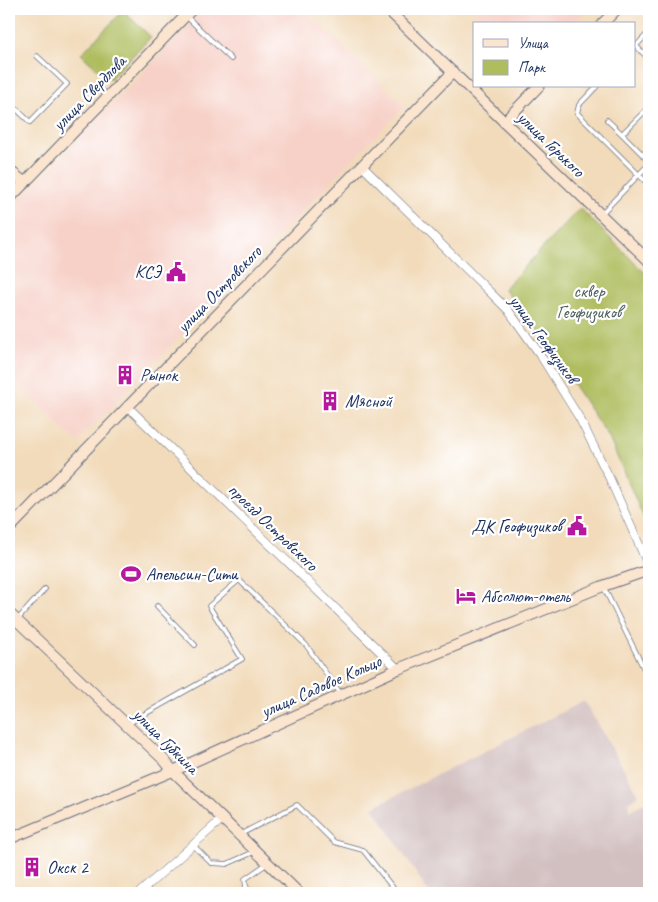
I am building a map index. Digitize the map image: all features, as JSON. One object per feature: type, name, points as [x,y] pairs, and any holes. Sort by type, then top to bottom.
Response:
[{"type":"street","name":"улица Горького","points":[[387,9],[649,262]]},
{"type":"street","points":[[604,22],[617,9]]},
{"type":"street","name":"улица Свердлова","points":[[9,199],[189,12]]},
{"type":"street","name":"улица Островского","points":[[9,529],[453,72]]},
{"type":"street","points":[[504,122],[537,88]]},
{"type":"street","name":"улица Геофизиков","points":[[362,166],[508,310],[580,419],[609,477],[649,569]]},
{"type":"street","points":[[9,170],[25,183]]},
{"type":"street","name":"проезд Островского","points":[[127,406],[398,669]]},
{"type":"street","name":"улица Садовое Кольцо","points":[[9,839],[173,772],[398,669],[649,569]]},
{"type":"street","name":"улица Губкина","points":[[9,613],[127,724],[164,760],[173,772],[300,893]]},
{"type":"street","points":[[140,893],[222,819]]},
{"type":"lane","points":[[189,12],[231,58]]},
{"type":"lane","points":[[636,46],[649,32]]},
{"type":"lane","points":[[636,48],[649,59]]},
{"type":"lane","points":[[9,102],[30,122],[66,84],[37,56]]},
{"type":"lane","points":[[595,88],[579,105],[577,113],[649,185]]},
{"type":"lane","points":[[622,134],[649,107]]},
{"type":"lane","points":[[600,214],[649,163],[607,120]]},
{"type":"lane","points":[[127,724],[242,660],[209,606],[239,580],[306,645],[341,695]]},
{"type":"lane","points":[[603,586],[649,679]]},
{"type":"lane","points":[[17,620],[45,590]]},
{"type":"lane","points":[[157,606],[195,644]]},
{"type":"lane","points":[[239,835],[297,805],[334,842],[363,850],[397,893]]},
{"type":"lane","points":[[193,845],[211,863],[227,864],[256,851]]},
{"type":"lane","points":[[252,893],[246,887],[245,879],[268,863]]},
{"type":"shaded area","points":[[205,9],[303,9],[405,106],[77,442],[9,378],[9,211]]},
{"type":"shaded area","points":[[472,9],[587,9],[574,22],[486,22]]},
{"type":"shaded area","points":[[584,701],[639,795],[629,802],[629,811],[649,800],[649,893],[429,893],[373,807]]},
{"type":"green space","points":[[123,11],[151,37],[109,80],[81,54]]},
{"type":"green space","name":"cквер Геофизиков","points":[[580,208],[649,277],[649,530],[609,438],[544,340],[504,289]]},
{"type":"place","name":"КСЭ","points":[[176,272]]},
{"type":"place","name":"Рынок","points":[[125,375]]},
{"type":"place","name":"Мясной","points":[[330,401]]},
{"type":"place","name":"ДК Геофизиков","points":[[577,526]]},
{"type":"place","name":"Апельсин-Сити","points":[[131,574]]},
{"type":"place","name":"Абсолют-отель","points":[[466,596]]},
{"type":"place","name":"Окск 2","points":[[32,867]]}]
